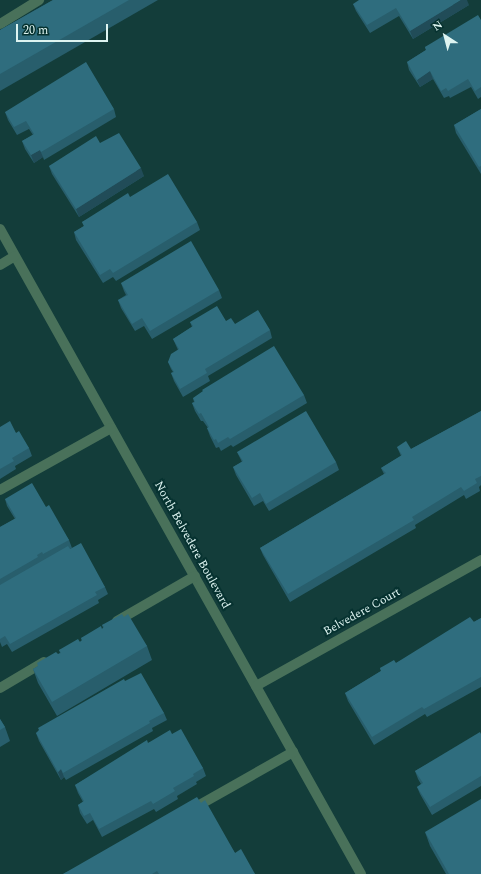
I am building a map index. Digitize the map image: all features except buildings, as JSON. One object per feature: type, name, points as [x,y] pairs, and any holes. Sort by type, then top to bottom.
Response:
[{"type":"street","points":[[0,24],[39,0]]},
{"type":"street","name":"North Belvedere Boulevard","points":[[0,229],[361,874]]},
{"type":"street","points":[[0,265],[15,256]]},
{"type":"street","points":[[0,490],[111,428]]},
{"type":"street","name":"Belvedere Court","points":[[256,686],[481,560]]},
{"type":"street","points":[[108,626],[195,576]]},
{"type":"street","points":[[0,688],[54,657]]},
{"type":"street","points":[[186,812],[294,752]]}]
